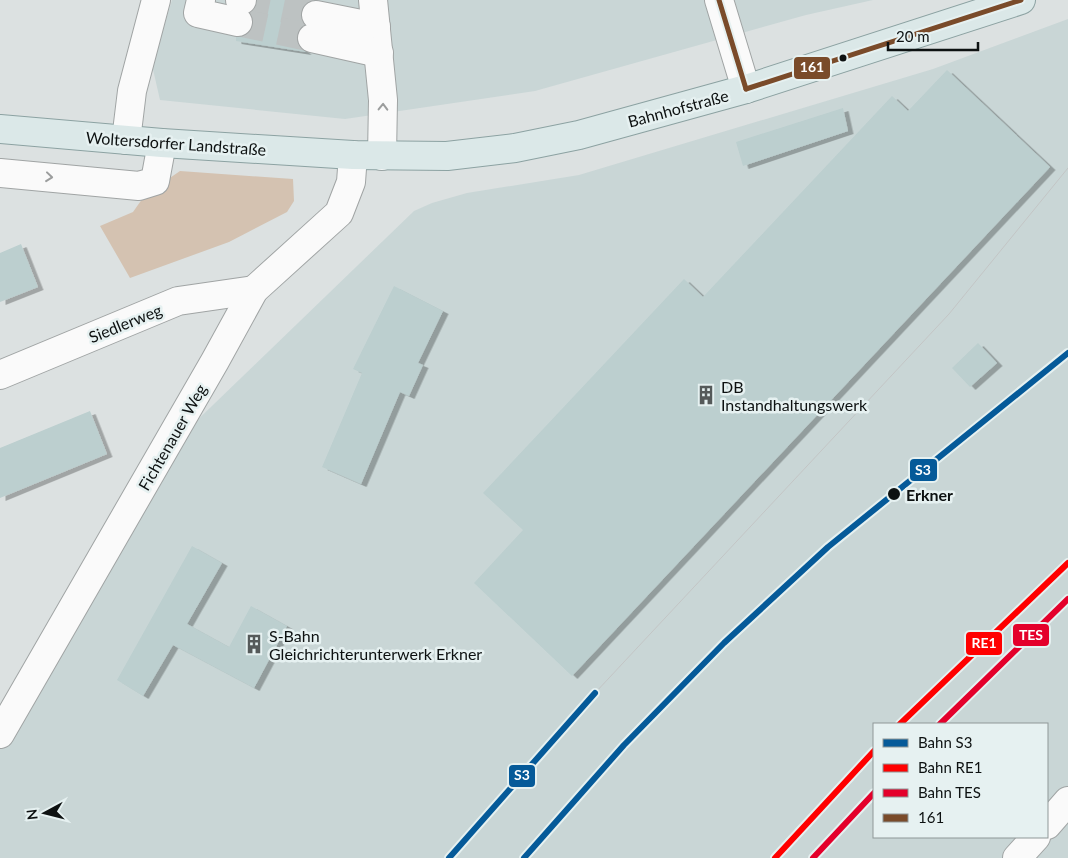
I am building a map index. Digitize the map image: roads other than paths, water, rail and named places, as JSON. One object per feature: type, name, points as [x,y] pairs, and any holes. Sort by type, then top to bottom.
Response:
[{"type":"main road","name":"Bahnhofstraße","points":[[353,155],[447,156],[515,148],[579,135],[746,89],[1022,0]]},
{"type":"main road","name":"Woltersdorfer Landstraße","points":[[0,129],[162,143],[353,155]]},
{"type":"street","points":[[126,140],[132,91],[156,0]]},
{"type":"street","points":[[718,0],[746,89]]},
{"type":"street","points":[[198,1],[198,13],[240,8]]},
{"type":"street","points":[[314,27],[371,17],[383,100],[382,156]]},
{"type":"street","points":[[0,173],[139,186],[155,181],[162,143]]},
{"type":"street","name":"Fichtenauer Weg","points":[[0,734],[216,361],[254,290],[339,213],[351,182],[353,155]]},
{"type":"street","name":"Siedlerweg","points":[[0,375],[178,301],[254,290]]},
{"type":"street","points":[[1048,824],[1068,800]]},
{"type":"street","points":[[1017,858],[1035,838]]},
{"type":"tunnel","points":[[242,0],[316,15]]},
{"type":"tunnel","points":[[238,22],[312,38]]},
{"type":"tram line","points":[[595,693],[949,314],[1068,168]]},
{"type":"rail line","name":"S3","points":[[524,858],[624,745],[724,643],[828,547],[1068,353]]},
{"type":"rail line","name":"RE1","points":[[901,723],[1068,563]]},
{"type":"rail line","name":"TES","points":[[941,723],[1068,599]]},
{"type":"rail line","name":"S3","points":[[449,858],[595,693]]},
{"type":"rail line","name":"RE1","points":[[775,858],[873,752]]},
{"type":"rail line","name":"TES","points":[[813,858],[873,794]]},
{"type":"place","name":"DB Instandhaltungswerk","points":[[706,395]]},
{"type":"place","name":"Erkner","points":[[894,494]]},
{"type":"place","name":"S-Bahn Gleichrichterunterwerk Erkner","points":[[254,644]]}]
